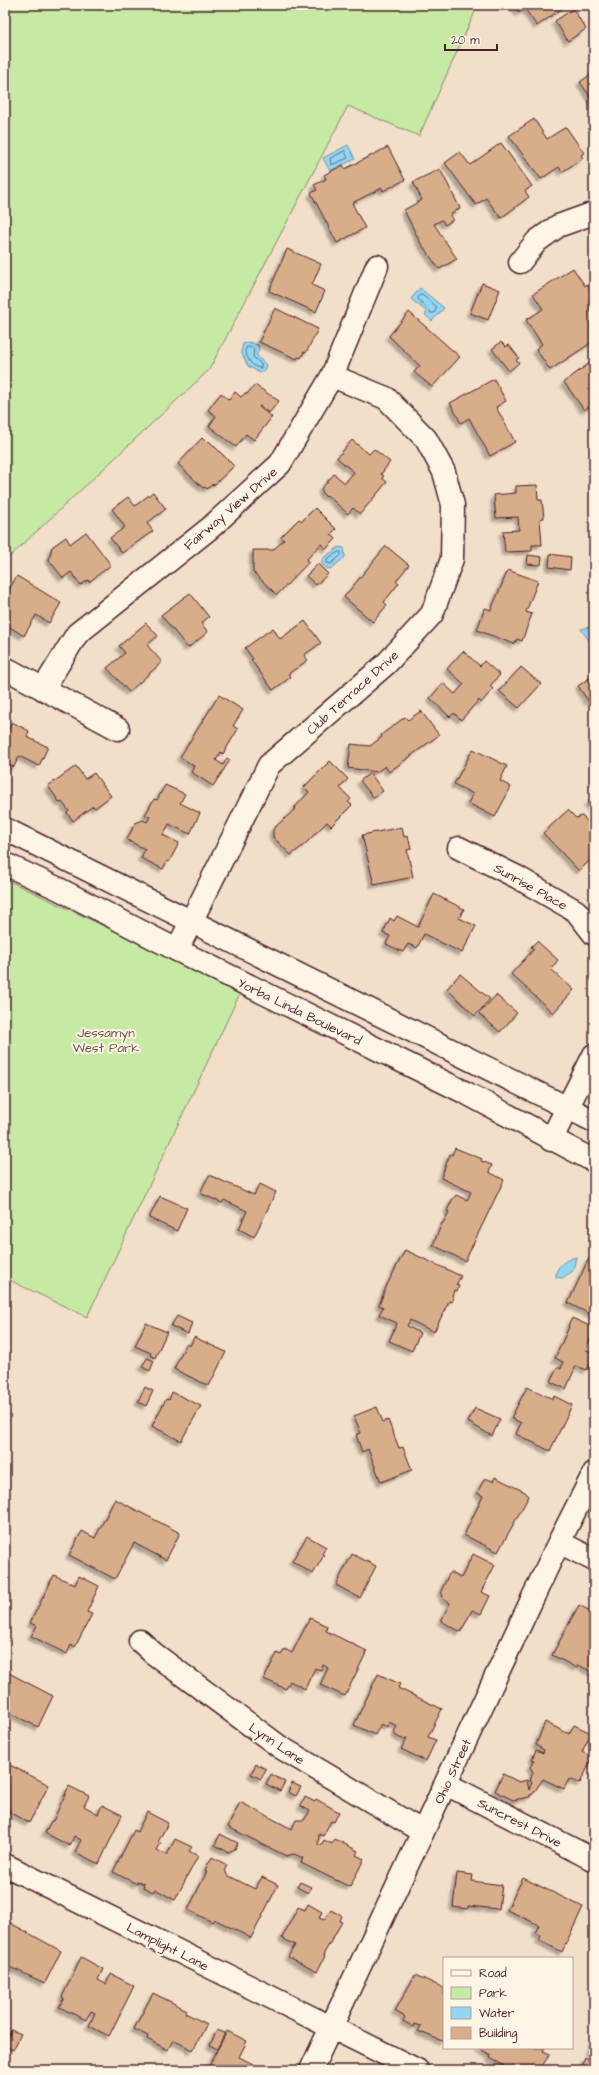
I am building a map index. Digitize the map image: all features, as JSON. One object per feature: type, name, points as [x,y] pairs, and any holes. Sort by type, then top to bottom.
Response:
[{"type":"street","points":[[520,262],[537,241],[558,226],[591,220]]},
{"type":"street","name":"Fairway View Drive","points":[[43,689],[77,634],[210,528],[280,464],[332,376],[377,266]]},
{"type":"street","name":"Club Terrace Drive","points":[[177,950],[270,765],[386,664],[432,614],[452,560],[453,505],[444,472],[426,439],[386,398],[332,376]]},
{"type":"street","points":[[5,668],[118,730]]},
{"type":"street","points":[[5,829],[594,1121]]},
{"type":"street","name":"Sunrise Place","points":[[459,848],[517,877],[576,911],[594,934]]},
{"type":"street","name":"Yorba Linda Boulevard","points":[[5,864],[60,889],[177,950],[466,1093],[551,1140],[594,1161]]},
{"type":"street","points":[[551,1140],[594,1055]]},
{"type":"street","name":"Ohio Street","points":[[311,2070],[559,1542],[594,1473]]},
{"type":"street","points":[[559,1542],[594,1560]]},
{"type":"street","name":"Lynn Lane","points":[[140,1641],[280,1747],[423,1832]]},
{"type":"street","name":"Suncrest Drive","points":[[446,1784],[594,1860]]},
{"type":"street","name":"Lamplight Lane","points":[[5,1865],[417,2070]]},
{"type":"green space","points":[[5,5],[478,5],[419,136],[348,106],[209,370],[5,561]]},
{"type":"green space","name":"Jessamyn West Park","points":[[5,879],[241,991],[87,1317],[5,1278]]},
{"type":"water","points":[[348,145],[355,159],[330,171],[323,158]]},
{"type":"water","points":[[420,288],[444,308],[432,321],[425,315],[427,312],[411,299]]},
{"type":"water","points":[[248,342],[258,345],[259,351],[257,352],[257,356],[266,365],[264,371],[260,373],[248,366],[241,352],[243,344]]},
{"type":"water","points":[[339,547],[344,548],[345,557],[332,568],[327,569],[322,564],[322,559]]},
{"type":"water","points":[[594,626],[594,648],[581,629]]},
{"type":"water","points":[[576,1257],[573,1271],[562,1278],[556,1277],[557,1270],[562,1264],[569,1259]]},
{"type":"building","points":[[513,5],[567,5],[537,26],[525,9],[519,13]]},
{"type":"building","points":[[573,9],[586,29],[568,41],[555,21]]},
{"type":"building","points":[[594,72],[594,102],[580,82]]},
{"type":"building","points":[[534,119],[547,139],[566,127],[584,153],[581,155],[583,158],[562,172],[559,167],[541,179],[509,136]]},
{"type":"building","points":[[501,143],[532,186],[525,191],[529,197],[501,218],[486,198],[476,205],[445,163],[460,152],[470,165]]},
{"type":"building","points":[[388,147],[405,180],[383,191],[382,188],[352,203],[365,228],[337,243],[311,193],[317,190],[314,185],[326,179],[324,175],[343,165],[345,169]]},
{"type":"building","points":[[440,169],[460,208],[450,215],[453,220],[445,225],[442,220],[434,224],[457,259],[439,269],[420,242],[404,210],[422,200],[413,182]]},
{"type":"building","points":[[287,249],[321,264],[312,285],[325,291],[316,312],[269,291]]},
{"type":"building","points":[[573,268],[585,286],[587,284],[594,295],[589,299],[594,306],[594,341],[550,370],[536,349],[542,344],[526,320],[543,309],[533,294]]},
{"type":"building","points":[[482,283],[500,290],[488,320],[470,313]]},
{"type":"building","points":[[275,308],[318,329],[306,353],[304,352],[301,358],[298,357],[297,359],[259,342]]},
{"type":"building","points":[[409,312],[460,357],[432,387],[414,372],[420,366],[389,336]]},
{"type":"building","points":[[501,342],[506,347],[509,345],[519,358],[516,360],[519,363],[509,371],[492,349]]},
{"type":"building","points":[[594,360],[594,408],[592,405],[584,410],[564,382]]},
{"type":"building","points":[[494,379],[506,401],[496,407],[515,442],[490,456],[469,418],[461,423],[450,403]]},
{"type":"building","points":[[255,385],[279,401],[269,413],[260,406],[259,407],[272,417],[254,440],[246,434],[236,447],[209,426],[216,416],[208,410],[221,393],[229,400],[235,392],[241,397],[245,393],[247,394]]},
{"type":"building","points":[[202,438],[207,443],[209,441],[234,466],[214,485],[213,484],[207,489],[205,487],[203,488],[178,464]]},
{"type":"building","points":[[352,440],[369,454],[374,449],[390,462],[381,474],[384,476],[382,478],[387,482],[360,514],[353,508],[348,514],[327,495],[326,497],[322,493],[323,492],[321,489],[334,474],[345,483],[354,472],[337,458]]},
{"type":"building","points":[[537,485],[538,500],[542,500],[544,518],[540,519],[542,545],[532,545],[532,551],[505,552],[503,531],[519,530],[518,517],[496,518],[494,495],[516,493],[516,486]]},
{"type":"building","points":[[153,492],[166,509],[147,523],[153,531],[122,553],[110,538],[125,527],[112,509],[128,497],[135,506]]},
{"type":"building","points":[[315,508],[336,529],[331,534],[336,539],[326,549],[321,544],[306,560],[309,562],[277,595],[253,572],[253,550],[273,550],[284,540],[281,537],[299,519],[302,521]]},
{"type":"building","points":[[86,532],[111,565],[89,582],[88,580],[81,585],[71,572],[63,578],[49,560],[52,547],[66,537],[70,544]]},
{"type":"building","points":[[386,546],[409,565],[396,581],[399,583],[384,602],[387,605],[373,622],[344,597]]},
{"type":"building","points":[[550,554],[571,557],[570,570],[549,567]]},
{"type":"building","points":[[528,555],[542,557],[541,565],[527,564]]},
{"type":"building","points":[[318,564],[328,574],[316,585],[306,576]]},
{"type":"building","points":[[508,570],[538,581],[526,612],[532,614],[522,641],[517,639],[514,644],[477,630],[485,608],[491,610]]},
{"type":"building","points":[[17,576],[61,603],[49,623],[36,615],[24,636],[5,624],[5,596]]},
{"type":"building","points":[[190,593],[209,617],[201,623],[208,632],[188,648],[161,615]]},
{"type":"building","points":[[305,621],[321,643],[304,655],[308,660],[288,674],[291,677],[273,690],[251,660],[253,659],[245,648],[273,628],[280,639]]},
{"type":"building","points":[[146,623],[158,636],[147,645],[162,662],[129,692],[107,668],[125,653],[119,646]]},
{"type":"building","points":[[463,651],[480,666],[484,661],[500,675],[490,686],[493,689],[481,703],[479,700],[461,720],[454,713],[450,717],[430,698],[443,683],[455,694],[464,684],[447,669]]},
{"type":"building","points":[[521,667],[541,684],[519,708],[499,691]]},
{"type":"building","points":[[594,675],[594,698],[589,702],[578,686]]},
{"type":"building","points":[[219,695],[243,710],[233,726],[238,729],[223,754],[221,752],[216,760],[223,765],[227,758],[230,760],[213,786],[191,772],[194,766],[180,757]]},
{"type":"building","points":[[421,711],[439,735],[389,772],[385,766],[377,772],[348,768],[351,744],[370,746],[382,737],[381,735],[405,717],[408,720]]},
{"type":"building","points":[[12,722],[29,731],[27,737],[48,747],[39,766],[19,756],[14,767],[5,763],[5,737]]},
{"type":"building","points":[[473,749],[507,766],[500,781],[511,787],[495,817],[468,803],[473,794],[454,784]]},
{"type":"building","points":[[330,761],[348,779],[340,788],[351,799],[348,802],[352,805],[331,826],[327,822],[304,845],[291,855],[273,837],[273,829],[295,809],[294,808],[309,792],[304,787]]},
{"type":"building","points":[[76,766],[85,779],[94,773],[111,796],[95,808],[93,806],[73,821],[67,813],[69,811],[62,802],[60,803],[48,786]]},
{"type":"building","points":[[370,773],[383,791],[374,798],[360,781]]},
{"type":"building","points":[[165,785],[185,794],[180,803],[200,813],[190,834],[169,824],[163,835],[179,843],[169,862],[167,861],[163,869],[141,858],[145,849],[127,840],[135,823],[143,820],[147,822],[150,817],[145,815],[154,799],[157,800]]},
{"type":"building","points":[[594,798],[594,810],[593,810],[587,803]]},
{"type":"building","points":[[568,810],[576,818],[582,816],[594,828],[594,856],[579,871],[543,833]]},
{"type":"building","points":[[402,827],[404,837],[408,836],[411,849],[407,850],[413,877],[374,885],[362,835]]},
{"type":"building","points":[[434,894],[464,909],[459,918],[476,926],[462,953],[424,934],[417,948],[408,944],[403,952],[386,944],[390,936],[383,933],[390,918],[394,921],[397,916],[418,927]]},
{"type":"building","points":[[537,941],[558,960],[551,969],[574,990],[553,1013],[511,974],[534,949],[531,947]]},
{"type":"building","points":[[460,974],[490,999],[475,1016],[447,989]]},
{"type":"building","points":[[496,995],[517,1013],[500,1032],[479,1014]]},
{"type":"building","points":[[455,1148],[482,1159],[481,1161],[492,1165],[489,1172],[504,1180],[465,1261],[433,1245],[442,1223],[449,1212],[447,1211],[452,1200],[456,1195],[467,1200],[471,1192],[441,1178],[450,1154],[452,1155]]},
{"type":"building","points":[[209,1175],[254,1195],[260,1184],[276,1192],[254,1237],[239,1229],[247,1211],[224,1200],[222,1203],[200,1193]]},
{"type":"building","points":[[160,1196],[187,1208],[177,1231],[149,1218]]},
{"type":"building","points":[[405,1250],[461,1276],[456,1285],[459,1286],[457,1291],[454,1290],[452,1302],[449,1301],[434,1332],[410,1320],[407,1326],[420,1333],[412,1351],[389,1341],[397,1323],[379,1315],[383,1307],[379,1305],[387,1285]]},
{"type":"building","points":[[589,1258],[594,1260],[594,1316],[568,1303]]},
{"type":"building","points":[[177,1316],[192,1323],[188,1334],[171,1326]]},
{"type":"building","points":[[572,1318],[594,1328],[586,1350],[594,1353],[594,1356],[587,1370],[576,1366],[566,1389],[551,1382],[557,1367],[561,1369],[563,1362],[555,1358]]},
{"type":"building","points":[[146,1323],[167,1332],[155,1358],[150,1355],[151,1353],[135,1346]]},
{"type":"building","points":[[194,1337],[226,1352],[209,1386],[174,1369],[186,1344],[190,1346]]},
{"type":"building","points":[[147,1358],[154,1361],[150,1371],[142,1367]]},
{"type":"building","points":[[145,1387],[153,1391],[146,1406],[138,1402]]},
{"type":"building","points":[[527,1387],[553,1399],[554,1396],[572,1405],[550,1451],[516,1434],[521,1423],[511,1418]]},
{"type":"building","points":[[172,1392],[201,1406],[181,1441],[152,1426],[166,1399],[169,1400]]},
{"type":"building","points":[[377,1407],[383,1422],[388,1420],[399,1448],[403,1447],[412,1470],[381,1482],[368,1449],[362,1452],[356,1435],[361,1433],[354,1416]]},
{"type":"building","points":[[475,1408],[500,1419],[492,1436],[468,1422]]},
{"type":"building","points":[[495,1477],[525,1492],[529,1496],[498,1552],[464,1535],[483,1496],[477,1493],[485,1478],[493,1481]]},
{"type":"building","points":[[115,1499],[180,1533],[166,1560],[134,1543],[115,1579],[69,1555],[82,1531],[95,1538]]},
{"type":"building","points":[[307,1536],[326,1547],[322,1554],[324,1555],[313,1574],[292,1561]]},
{"type":"building","points":[[352,1554],[376,1566],[360,1598],[336,1585]]},
{"type":"building","points":[[473,1554],[495,1565],[481,1592],[490,1596],[481,1614],[472,1610],[461,1632],[441,1621],[450,1603],[444,1600],[441,1591],[450,1572],[461,1578]]},
{"type":"building","points":[[54,1575],[75,1585],[79,1576],[99,1586],[87,1612],[92,1614],[75,1647],[71,1645],[67,1654],[31,1636],[37,1626],[30,1623]]},
{"type":"building","points":[[579,1605],[594,1613],[594,1673],[578,1665],[577,1668],[552,1655]]},
{"type":"building","points":[[310,1618],[327,1626],[326,1631],[367,1651],[345,1696],[320,1685],[328,1668],[323,1665],[321,1670],[315,1668],[305,1689],[290,1681],[286,1689],[264,1679],[277,1653],[281,1655],[285,1649],[292,1653]]},
{"type":"building","points":[[5,1671],[53,1696],[38,1727],[5,1711]]},
{"type":"building","points":[[378,1674],[400,1684],[398,1688],[442,1709],[428,1737],[436,1740],[426,1761],[401,1749],[407,1738],[402,1739],[396,1736],[394,1732],[397,1726],[389,1722],[387,1727],[381,1724],[375,1735],[354,1725]]},
{"type":"building","points":[[545,1722],[569,1734],[574,1725],[591,1733],[582,1752],[593,1757],[580,1783],[569,1779],[564,1789],[543,1779],[530,1797],[513,1800],[495,1791],[503,1774],[519,1782],[527,1780],[529,1790],[533,1772],[530,1767],[534,1760],[532,1759],[536,1750],[543,1753],[544,1750],[536,1745]]},
{"type":"building","points":[[6,1763],[49,1785],[29,1823],[9,1812],[10,1810],[5,1808]]},
{"type":"building","points":[[256,1764],[266,1769],[261,1779],[251,1774]]},
{"type":"building","points":[[271,1774],[285,1782],[280,1791],[266,1784]]},
{"type":"building","points":[[292,1783],[301,1787],[296,1796],[288,1792]]},
{"type":"building","points":[[69,1786],[89,1796],[84,1806],[98,1814],[102,1805],[122,1815],[99,1864],[75,1852],[81,1840],[74,1836],[70,1846],[45,1833],[51,1821],[53,1821]]},
{"type":"building","points":[[305,1797],[315,1802],[316,1799],[339,1812],[334,1822],[331,1821],[323,1836],[319,1834],[318,1844],[321,1846],[324,1840],[332,1844],[335,1839],[358,1851],[356,1855],[364,1859],[350,1887],[301,1863],[303,1858],[294,1854],[286,1856],[228,1827],[240,1802],[292,1829],[296,1820],[304,1820],[310,1811],[301,1806]]},
{"type":"building","points":[[147,1812],[168,1823],[158,1842],[161,1843],[157,1850],[167,1855],[175,1839],[192,1847],[189,1851],[198,1856],[175,1900],[155,1889],[153,1892],[143,1887],[144,1884],[138,1881],[137,1884],[113,1872],[134,1830],[137,1832]]},
{"type":"building","points":[[220,1834],[238,1843],[235,1849],[228,1852],[215,1845]]},
{"type":"building","points":[[212,1857],[227,1865],[225,1869],[227,1875],[255,1889],[262,1877],[278,1885],[251,1938],[214,1919],[212,1922],[188,1910],[207,1871],[205,1870]]},
{"type":"building","points":[[457,1873],[473,1875],[472,1881],[502,1885],[499,1909],[468,1906],[468,1909],[453,1907]]},
{"type":"building","points":[[523,1878],[583,1907],[562,1952],[539,1940],[541,1936],[535,1933],[539,1925],[507,1910]]},
{"type":"building","points":[[300,1882],[311,1887],[308,1893],[297,1887]]},
{"type":"building","points":[[308,1904],[322,1912],[319,1918],[324,1920],[331,1910],[342,1916],[340,1921],[342,1922],[323,1955],[325,1956],[317,1972],[288,1957],[295,1945],[282,1938],[298,1907],[305,1910]]},
{"type":"building","points":[[5,1920],[61,1951],[45,1983],[5,1965]]},
{"type":"building","points":[[81,1957],[103,1969],[98,1980],[106,1984],[111,1974],[134,1986],[109,2036],[89,2026],[95,2013],[91,2011],[86,2020],[59,2007],[64,1998],[62,1997]]},
{"type":"building","points":[[415,1975],[443,1988],[443,2040],[442,2041],[418,2031],[421,2026],[415,2024],[414,2027],[403,2021],[405,2017],[395,2011]]},
{"type":"building","points":[[153,1993],[187,2010],[185,2013],[207,2024],[193,2050],[173,2040],[168,2050],[147,2039],[148,2036],[134,2029]]},
{"type":"building","points":[[11,2030],[21,2034],[13,2050],[5,2046]]},
{"type":"building","points":[[217,2030],[225,2033],[217,2049],[210,2045]]},
{"type":"building","points":[[227,2031],[247,2041],[239,2057],[261,2068],[260,2070],[207,2070]]},
{"type":"building","points":[[594,2038],[594,2053],[588,2050]]},
{"type":"building","points":[[480,2049],[544,2049],[543,2051],[550,2054],[540,2069],[542,2070],[504,2070],[503,2065],[490,2058],[491,2055]]},
{"type":"building","points":[[585,2057],[594,2062],[594,2070],[579,2070]]},
{"type":"building","points":[[38,2065],[48,2070],[36,2070]]}]
